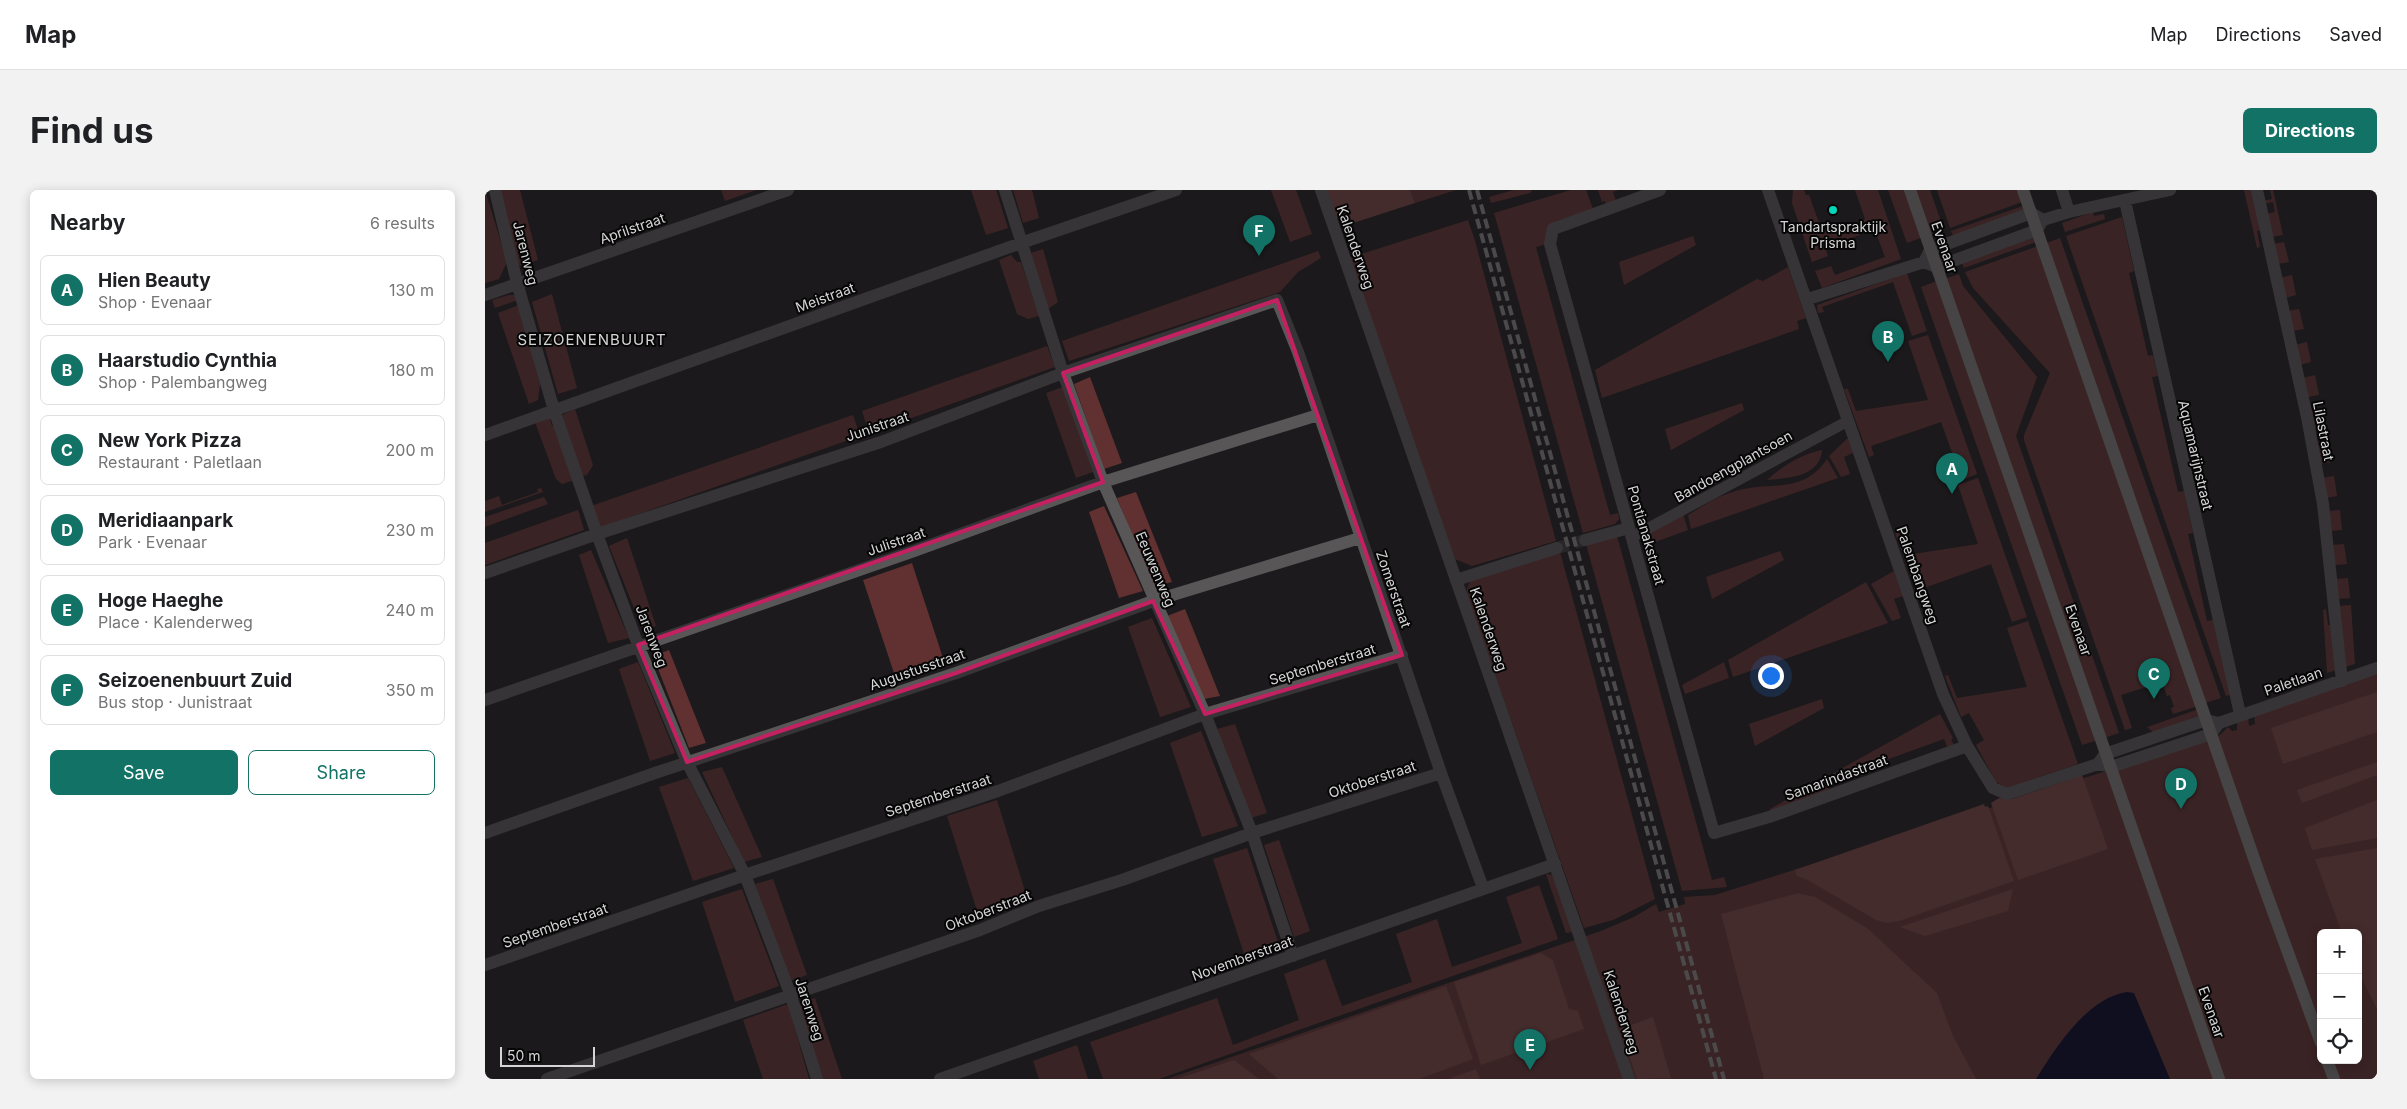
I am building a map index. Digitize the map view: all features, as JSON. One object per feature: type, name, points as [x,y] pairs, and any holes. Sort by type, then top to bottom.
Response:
[{"type":"main road","name":"Evenaar","points":[[1910,190],[1927,256],[1936,267],[2105,761],[2219,1079]]},
{"type":"main road","points":[[2023,190],[2031,213],[2040,225],[2212,721],[2211,734],[2317,1033]]},
{"type":"main road","points":[[2328,1064],[2333,1079]]},
{"type":"street","name":"Jarenweg","points":[[495,190],[517,283],[554,410],[597,534],[638,646],[687,762],[745,874],[791,996],[817,1079]]},
{"type":"street","name":"Aprilstraat","points":[[485,295],[789,190]]},
{"type":"street","name":"Eeuwenweg","points":[[1005,190],[1063,373],[1103,482],[1153,601],[1205,714],[1252,833],[1293,956]]},
{"type":"street","name":"Meistraat","points":[[485,435],[1021,243],[1176,190]]},
{"type":"street","name":"Kalenderweg","points":[[1321,190],[1629,1079]]},
{"type":"street","name":"Pontianakstraat","points":[[1660,190],[1553,228],[1550,244],[1714,833]]},
{"type":"street","name":"Palembangweg","points":[[1768,190],[1808,299],[1943,694],[1967,746],[1993,788],[2007,794],[2105,761]]},
{"type":"street","points":[[2062,190],[2069,212]]},
{"type":"street","points":[[1936,267],[2069,212],[2170,190]]},
{"type":"street","name":"Lilastraat","points":[[2257,190],[2307,417],[2321,494],[2342,681]]},
{"type":"street","name":"Aquamarijnstraat","points":[[2125,201],[2155,343],[2240,714]]},
{"type":"street","points":[[1808,299],[1927,256],[2031,213]]},
{"type":"street","name":"Junistraat","points":[[485,573],[597,534],[881,442],[1063,373],[1277,300]]},
{"type":"street","name":"Zomerstraat","points":[[1277,300],[1298,352],[1441,773],[1483,888]]},
{"type":"street","name":"Julistraat","points":[[485,700],[895,557],[1103,482],[1318,415]]},
{"type":"street","name":"Bandoengplantsoen","points":[[1630,533],[1849,421]]},
{"type":"street","points":[[1585,540],[1630,533]]},
{"type":"street","name":"Augustusstraat","points":[[485,833],[687,762],[956,673],[1153,601],[1360,538]]},
{"type":"street","points":[[1456,580],[1557,548]]},
{"type":"street","name":"Septemberstraat","points":[[485,965],[745,874],[998,791],[1205,714],[1402,655]]},
{"type":"street","name":"Paletlaan","points":[[2105,761],[2212,721],[2240,714],[2377,668]]},
{"type":"street","points":[[2105,761],[2211,734]]},
{"type":"street","name":"Samarindastraat","points":[[1714,833],[1769,816],[1967,746]]},
{"type":"street","name":"Oktoberstraat","points":[[547,1079],[791,996],[980,930],[1039,906],[1122,880],[1252,833],[1441,773]]},
{"type":"street","name":"Novemberstraat","points":[[940,1079],[1555,864]]},
{"type":"highlighted area","points":[[1277,300],[1402,655],[1205,714],[1153,601],[956,673],[687,762],[638,645],[1103,482],[1063,373]]},
{"type":"shaded area","points":[[485,190],[507,262],[499,279],[485,283]]},
{"type":"shaded area","points":[[500,190],[520,190],[538,260],[519,266]]},
{"type":"shaded area","points":[[721,190],[756,190],[725,201]]},
{"type":"shaded area","points":[[971,190],[996,190],[1008,228],[986,235]]},
{"type":"shaded area","points":[[1013,190],[1032,190],[1039,218],[1023,223]]},
{"type":"shaded area","points":[[1271,190],[1296,190],[1312,234],[1290,242]]},
{"type":"shaded area","points":[[1325,190],[1410,190],[1415,203],[1344,226],[1340,217],[1335,218]]},
{"type":"shaded area","points":[[1410,190],[1456,190],[1415,203]]},
{"type":"shaded area","points":[[1514,190],[1532,190],[1530,193],[1491,203],[1489,197]]},
{"type":"shaded area","points":[[1571,190],[1586,190],[1593,209],[1557,221],[1546,244],[1536,247],[1610,515],[1618,513],[1619,519],[1615,524],[1583,533],[1494,213]]},
{"type":"shaded area","points":[[1598,190],[1618,190],[1613,192],[1616,201],[1606,204],[1605,201],[1602,202]]},
{"type":"shaded area","points":[[1793,190],[1804,190],[1806,195],[1809,195],[1822,231],[1846,223],[1847,225],[1856,222],[1860,235],[1825,247],[1828,256],[1812,262],[1792,203]]},
{"type":"shaded area","points":[[1855,190],[1878,190],[1901,259],[1822,288],[1815,271],[1831,266],[1835,275],[1885,257],[1875,230],[1863,234],[1859,221],[1865,219]]},
{"type":"shaded area","points":[[1888,190],[1906,190],[1923,237],[1907,243]]},
{"type":"shaded area","points":[[1913,190],[1930,190],[1944,230],[1928,235]]},
{"type":"shaded area","points":[[1937,190],[2018,190],[2022,202],[1950,228]]},
{"type":"shaded area","points":[[2244,190],[2252,190],[2261,230],[2257,231],[2260,247],[2257,248]]},
{"type":"shaded area","points":[[2270,190],[2273,190],[2283,235],[2271,237],[2266,214],[2275,212],[2273,202],[2263,204],[2263,201],[2272,199]]},
{"type":"shaded area","points":[[2023,206],[2025,209],[1954,238],[1951,231]]},
{"type":"shaded area","points":[[2093,212],[2094,216],[2104,214],[2105,219],[2065,232],[2062,223]]},
{"type":"shaded area","points":[[2122,217],[2134,271],[2129,273],[2148,356],[2153,355],[2158,376],[2152,377],[2178,492],[2184,491],[2193,533],[2188,534],[2207,621],[2213,620],[2230,695],[2226,696],[2066,236]]},
{"type":"shaded area","points":[[1468,220],[1556,541],[1472,566],[1455,559],[1349,258]]},
{"type":"shaded area","points":[[1693,236],[1696,245],[1624,285],[1619,262]]},
{"type":"shaded area","points":[[2033,238],[2036,242],[1964,268],[1961,261]]},
{"type":"shaded area","points":[[2060,238],[2221,698],[2205,703],[2044,244]]},
{"type":"shaded area","points":[[2284,242],[2289,262],[2277,264],[2273,244]]},
{"type":"shaded area","points":[[2038,246],[2198,706],[2173,714],[2171,708],[2174,707],[2170,695],[2167,696],[2162,682],[2121,695],[2132,728],[2125,730],[2024,440],[2024,435],[2050,373],[1973,288],[1965,272]]},
{"type":"shaded area","points":[[1043,249],[1058,302],[1048,309],[1031,253]]},
{"type":"shaded area","points":[[1318,251],[1321,258],[1298,272],[1280,292],[1069,361],[1062,341]]},
{"type":"shaded area","points":[[1011,255],[1017,262],[1021,262],[1039,316],[1028,319],[1017,314],[999,260]]},
{"type":"shaded area","points":[[1788,267],[1806,318],[1797,321],[1799,329],[1602,398],[1595,370],[1757,279],[1763,281]]},
{"type":"shaded area","points":[[1907,273],[1927,331],[1912,336],[1893,282],[1822,307],[1824,312],[1818,313],[1817,305]]},
{"type":"shaded area","points":[[1959,274],[1963,286],[2037,377],[2016,436],[2119,733],[2104,738],[1944,279]]},
{"type":"shaded area","points":[[2292,275],[2296,295],[2285,298],[2280,278]]},
{"type":"shaded area","points":[[1937,281],[2098,740],[2082,745],[1921,287]]},
{"type":"shaded area","points":[[552,294],[577,388],[558,394],[532,302]]},
{"type":"shaded area","points":[[514,295],[518,300],[495,308],[492,300]]},
{"type":"shaded area","points":[[519,305],[540,384],[538,400],[529,404],[498,313]]},
{"type":"shaded area","points":[[2299,309],[2304,329],[2292,331],[2288,311]]},
{"type":"shaded area","points":[[1928,335],[1977,474],[1962,480],[1941,422],[1871,446],[1874,455],[1869,457],[1844,389],[1848,389],[1856,411],[1928,400],[1908,341]]},
{"type":"shaded area","points":[[2307,342],[2311,362],[2300,365],[2295,345]]},
{"type":"shaded area","points":[[1047,346],[1055,367],[869,433],[862,411]]},
{"type":"shaded area","points":[[2315,375],[2319,395],[2307,397],[2303,378]]},
{"type":"shaded area","points":[[1090,377],[1122,463],[1104,469],[1074,384]]},
{"type":"shaded area","points":[[1063,387],[1093,472],[1076,478],[1046,393]]},
{"type":"shaded area","points":[[1742,403],[1744,410],[1671,450],[1665,429]]},
{"type":"shaded area","points":[[575,409],[593,465],[587,475],[582,476],[562,415]]},
{"type":"shaded area","points":[[2322,409],[2326,429],[2314,431],[2310,411]]},
{"type":"shaded area","points":[[853,415],[860,436],[599,528],[591,506]]},
{"type":"shaded area","points":[[550,419],[552,426],[555,424],[574,480],[562,484],[556,479],[535,422]]},
{"type":"shaded area","points":[[1848,438],[1853,453],[1844,457],[1850,474],[1841,477],[1829,456]]},
{"type":"shaded area","points":[[2328,443],[2332,462],[2320,464],[2317,445]]},
{"type":"shaded area","points":[[1822,450],[1816,466],[1809,471],[1793,477],[1767,480],[1793,461],[1807,454]]},
{"type":"shaded area","points":[[1827,459],[1838,478],[1691,529],[1688,515],[1715,499],[1746,489],[1796,483],[1817,471]]},
{"type":"shaded area","points":[[2334,476],[2337,496],[2326,498],[2322,478]]},
{"type":"shaded area","points":[[1978,478],[2027,617],[2012,622],[1991,564],[1921,589],[1923,597],[1919,598],[1895,533],[1899,533],[1907,555],[1978,544],[1958,485]]},
{"type":"shaded area","points":[[541,488],[543,492],[485,512],[485,501],[499,496],[502,505],[538,492],[537,489]]},
{"type":"shaded area","points":[[1136,492],[1172,582],[1153,587],[1117,498]]},
{"type":"shaded area","points":[[544,497],[548,504],[485,527],[485,517]]},
{"type":"shaded area","points":[[1104,506],[1143,591],[1119,598],[1089,512]]},
{"type":"shaded area","points":[[578,510],[584,530],[485,565],[485,543]]},
{"type":"shaded area","points":[[2340,510],[2342,530],[2331,531],[2328,511]]},
{"type":"shaded area","points":[[1683,514],[1688,530],[1644,546],[1641,537]]},
{"type":"shaded area","points":[[1617,536],[1712,880],[1724,877],[1727,887],[1682,891],[1586,544]]},
{"type":"shaded area","points":[[627,538],[656,626],[643,630],[609,546]]},
{"type":"shaded area","points":[[2344,544],[2347,564],[2335,565],[2332,545]]},
{"type":"shaded area","points":[[591,550],[629,638],[608,643],[579,555]]},
{"type":"shaded area","points":[[1780,551],[1784,560],[1712,599],[1706,577]]},
{"type":"shaded area","points":[[1560,552],[1655,899],[1613,920],[1584,928],[1466,592],[1470,581]]},
{"type":"shaded area","points":[[912,563],[944,661],[896,679],[863,580]]},
{"type":"shaded area","points":[[1894,571],[1903,596],[1894,599],[1901,618],[1892,621],[1871,584]]},
{"type":"shaded area","points":[[2348,578],[2350,598],[2338,599],[2336,579]]},
{"type":"shaded area","points":[[1866,582],[1888,623],[1733,677],[1728,660]]},
{"type":"shaded area","points":[[2351,605],[2355,664],[2345,667],[2338,606]]},
{"type":"shaded area","points":[[1185,609],[1220,696],[1204,699],[1167,616]]},
{"type":"shaded area","points":[[2326,609],[2328,625],[2332,625],[2336,670],[2327,673],[2323,610]]},
{"type":"shaded area","points":[[1152,618],[1191,707],[1160,717],[1128,627]]},
{"type":"shaded area","points":[[2028,621],[2078,764],[2007,788],[1996,782],[1976,745],[1984,740],[1969,713],[1961,717],[1945,676],[1948,675],[1957,698],[2027,687],[2007,628]]},
{"type":"shaded area","points":[[669,650],[706,743],[689,748],[653,656]]},
{"type":"shaded area","points":[[638,662],[675,753],[650,761],[619,669]]},
{"type":"shaded area","points":[[1724,662],[1729,678],[1685,694],[1682,685]]},
{"type":"shaded area","points":[[2377,671],[2377,1079],[1167,1079],[1601,931],[1634,917],[1656,904],[1659,912],[1685,904],[1684,897],[1715,895],[2220,735],[2228,727],[2232,731],[2237,730],[2237,722],[2248,717],[2249,726],[2255,724],[2254,713]]},
{"type":"shaded area","points":[[2377,692],[2377,732],[2283,764],[2271,728]]},
{"type":"shaded area","points":[[1822,699],[1824,708],[1755,746],[1749,724]]},
{"type":"shaded area","points":[[2199,709],[2199,716],[2154,733],[2147,727]]},
{"type":"shaded area","points":[[1940,714],[1953,738],[1951,740],[1955,746],[1948,749],[1944,739],[1839,777],[1837,771]]},
{"type":"shaded area","points":[[1235,724],[1267,813],[1251,818],[1217,729]]},
{"type":"shaded area","points":[[1201,731],[1238,826],[1202,837],[1170,743]]},
{"type":"shaded area","points":[[2377,762],[2377,775],[2302,803],[2297,790]]},
{"type":"shaded area","points":[[722,767],[762,857],[744,862],[702,772]]},
{"type":"shaded area","points":[[1836,772],[1839,781],[1828,785],[1829,790],[1771,811],[1770,809]]},
{"type":"shaded area","points":[[2082,775],[2108,849],[2018,880],[1991,803],[1999,798],[2012,799]]},
{"type":"shaded area","points":[[688,778],[734,868],[693,881],[659,787]]},
{"type":"shaded area","points":[[997,800],[1028,901],[979,917],[947,816]]},
{"type":"shaded area","points":[[2377,800],[2377,838],[2312,850],[2305,828]]},
{"type":"shaded area","points":[[1984,804],[1985,807],[1988,806],[2014,881],[1899,921],[1887,923],[1876,920],[1808,880],[1797,876],[1795,870]]},
{"type":"shaded area","points":[[1279,840],[1310,931],[1294,937],[1264,845]]},
{"type":"shaded area","points":[[1247,848],[1279,945],[1245,957],[1213,859]]},
{"type":"shaded area","points":[[2377,848],[2377,1009],[2362,979],[2362,929],[2341,929],[2315,859]]},
{"type":"shaded area","points":[[1546,874],[1552,875],[1572,932],[1566,933]]},
{"type":"shaded area","points":[[773,879],[807,975],[790,981],[755,884]]},
{"type":"shaded area","points":[[1539,885],[1558,939],[1159,1079],[1103,1079],[1090,1042],[1217,998],[1233,1045],[1299,1020],[1284,974],[1325,959],[1342,1006],[1412,982],[1396,934],[1437,919],[1452,967],[1522,943],[1506,897]]},
{"type":"shaded area","points":[[742,889],[779,986],[735,1002],[702,902]]},
{"type":"shaded area","points":[[2013,889],[2008,911],[1925,936],[1900,927]]},
{"type":"shaded area","points":[[1798,893],[1815,897],[1867,928],[1937,993],[1952,1034],[1976,1079],[1764,1079],[1721,914]]},
{"type":"shaded area","points":[[1541,953],[1553,960],[1569,1009],[1578,1011],[1584,1029],[1481,1065],[1454,982]]},
{"type":"shaded area","points":[[1446,986],[1473,1059],[1419,1079],[1278,1079],[1249,1054]]},
{"type":"shaded area","points":[[815,998],[842,1079],[822,1079],[798,1004]]},
{"type":"shaded area","points":[[788,1004],[809,1079],[763,1079],[743,1020]]},
{"type":"shaded area","points":[[1653,1017],[1671,1078],[1637,1079],[1620,1029]]},
{"type":"shaded area","points":[[1077,1045],[1088,1079],[1039,1079],[1033,1061]]},
{"type":"shaded area","points":[[1234,1060],[1259,1079],[1177,1079]]},
{"type":"shaded area","points":[[1476,1069],[1480,1079],[1448,1079]]},
{"type":"water","points":[[2127,992],[2134,993],[2170,1079],[2036,1079],[2063,1039],[2086,1014],[2112,996]]},
{"type":"tunnel","points":[[1557,548],[1585,540]]},
{"type":"railway","points":[[1469,190],[1716,1079]]},
{"type":"railway","points":[[1477,190],[1724,1079]]},
{"type":"place","name":"Tandartspraktijk Prisma","points":[[1833,210]]},
{"type":"place","name":"Seizoenenbuurt Zuid","points":[[1259,256]]},
{"type":"place","name":"Haarstudio Cynthia","points":[[1888,362]]},
{"type":"place","name":"Hien Beauty","points":[[1952,494]]},
{"type":"place","name":"New York Pizza","points":[[2154,699]]},
{"type":"place","name":"Meridiaanpark","points":[[2181,809]]},
{"type":"place","name":"Hoge Haeghe","points":[[1530,1070]]},
{"type":"district","name":"SEIZOENENBUURT","points":[[592,339]]}]
